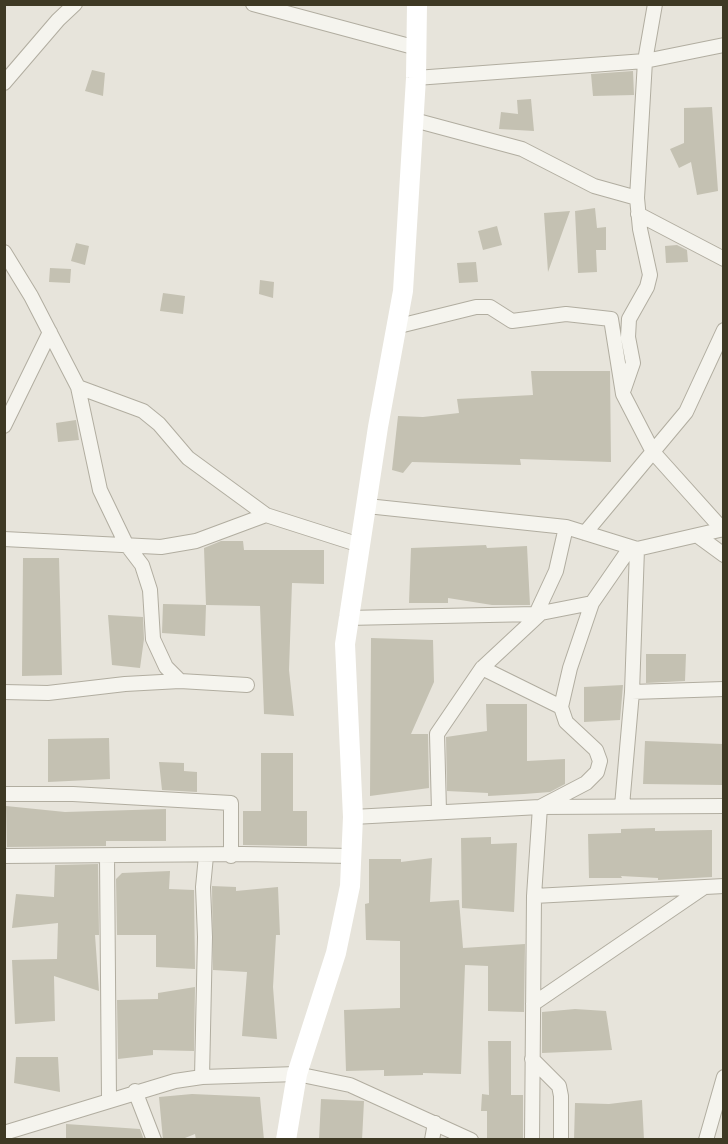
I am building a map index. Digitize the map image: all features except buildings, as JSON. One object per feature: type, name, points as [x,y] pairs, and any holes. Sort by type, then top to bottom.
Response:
[{"type":"main road","points":[[286,1140],[297,1074],[336,953],[350,886],[353,817],[345,656],[347,618],[395,327],[403,291],[414,120],[417,4]]},
{"type":"street","points":[[4,83],[58,20],[75,4]]},
{"type":"street","points":[[623,394],[633,363],[628,337],[629,319],[649,282],[637,198],[645,61],[655,4]]},
{"type":"street","points":[[257,5],[417,48]]},
{"type":"street","points":[[416,78],[645,61],[723,45]]},
{"type":"street","points":[[414,120],[522,149],[585,182],[637,198]]},
{"type":"street","points":[[638,214],[723,259]]},
{"type":"street","points":[[4,252],[50,332],[78,387],[99,490],[126,544],[142,565],[150,590],[153,639],[166,667],[180,681]]},
{"type":"street","points":[[367,506],[566,527],[634,549],[723,530],[653,452],[623,394],[611,319],[566,314],[513,321],[490,307],[477,307],[395,327]]},
{"type":"street","points":[[4,426],[50,332]]},
{"type":"street","points":[[585,532],[653,452],[694,398],[723,332]]},
{"type":"street","points":[[78,387],[143,411],[159,424],[188,458],[266,515],[360,545]]},
{"type":"street","points":[[4,539],[161,547],[196,541],[266,515]]},
{"type":"street","points":[[439,811],[437,734],[482,668],[538,614],[556,571],[566,527]]},
{"type":"street","points":[[698,536],[723,555]]},
{"type":"street","points":[[540,807],[586,783],[599,766],[596,750],[566,722],[561,707],[570,669],[592,603],[634,549]]},
{"type":"street","points":[[622,806],[633,692],[634,549]]},
{"type":"street","points":[[347,618],[538,614],[592,603]]},
{"type":"street","points":[[482,668],[561,707]]},
{"type":"street","points":[[4,692],[48,693],[180,681],[247,685]]},
{"type":"street","points":[[633,692],[723,689]]},
{"type":"street","points":[[4,794],[73,794],[231,803],[231,856]]},
{"type":"street","points":[[353,817],[540,807],[723,806]]},
{"type":"street","points":[[532,1140],[534,896],[540,807]]},
{"type":"street","points":[[4,856],[231,856],[243,854],[351,856]]},
{"type":"street","points":[[107,856],[110,1099]]},
{"type":"street","points":[[202,1077],[205,937],[203,886],[206,856]]},
{"type":"street","points":[[534,896],[723,886]]},
{"type":"street","points":[[533,1004],[703,888]]},
{"type":"street","points":[[532,1059],[559,1086],[561,1140]]},
{"type":"street","points":[[4,1133],[135,1091],[202,1077],[297,1074],[350,1084],[435,1123],[453,1135],[471,1140]]},
{"type":"street","points":[[706,1140],[723,1077]]},
{"type":"street","points":[[135,1091],[154,1140]]},
{"type":"street","points":[[432,1140],[435,1123]]}]
